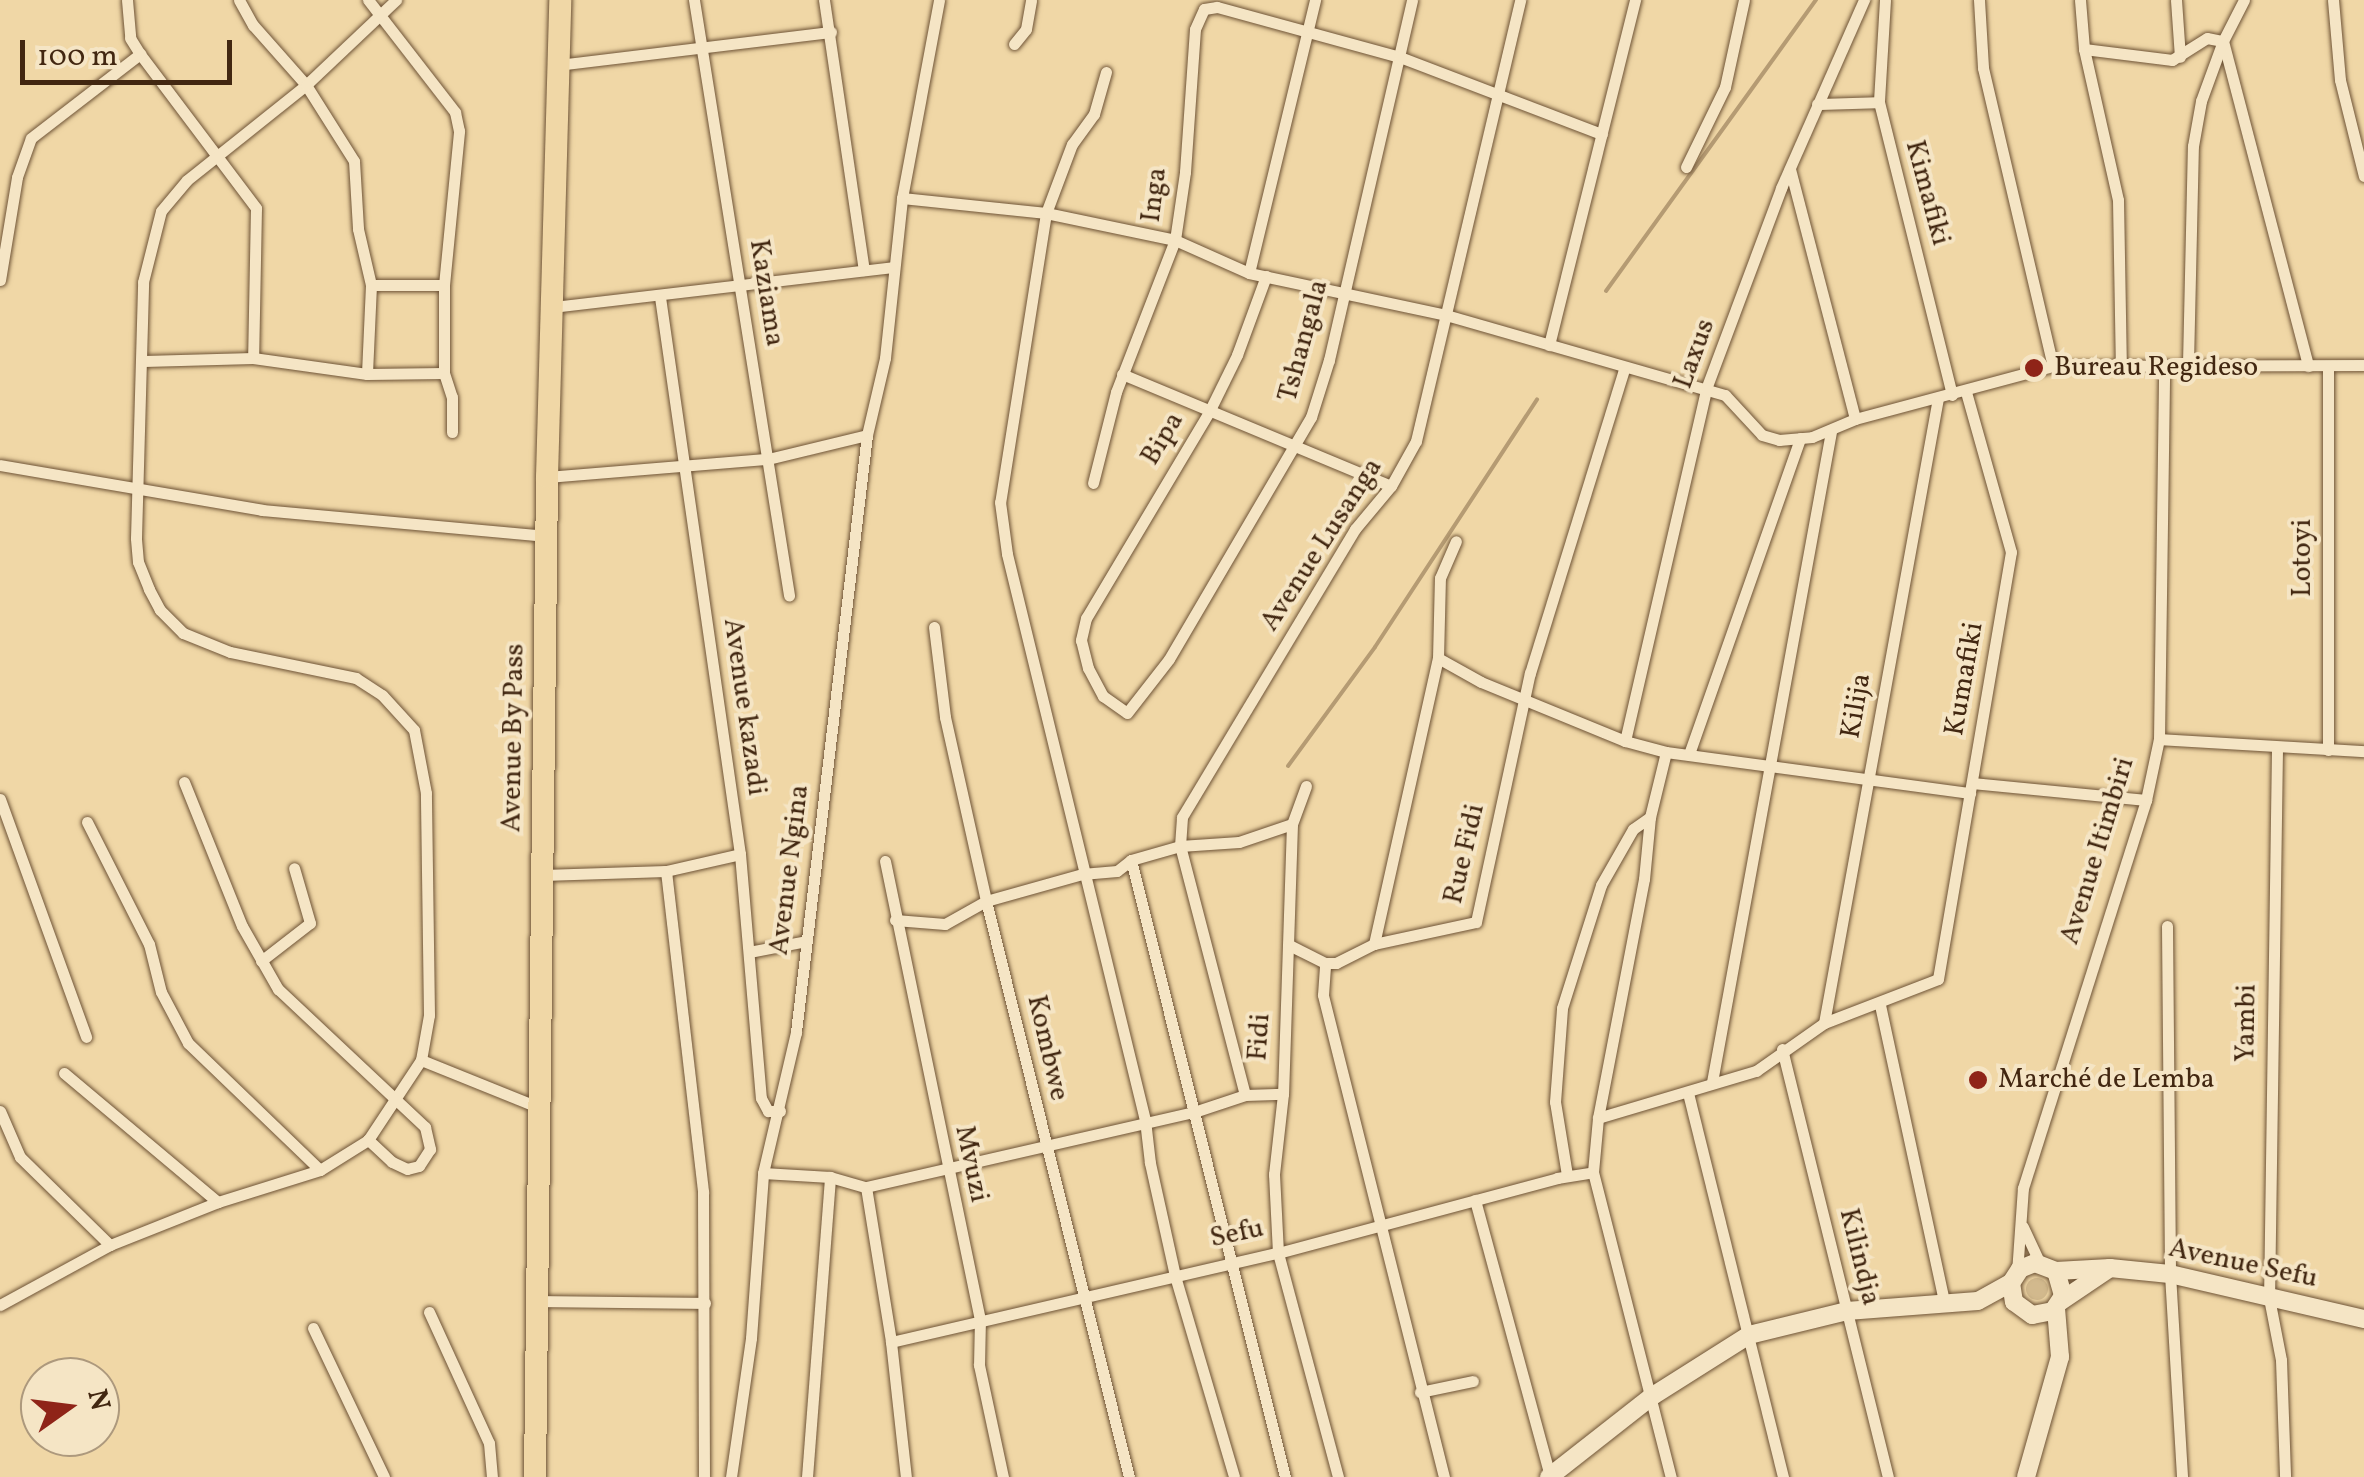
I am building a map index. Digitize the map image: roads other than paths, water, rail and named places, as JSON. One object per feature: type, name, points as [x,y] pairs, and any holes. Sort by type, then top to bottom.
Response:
[{"type":"highway","name":"Avenue By Pass","points":[[535,1477],[547,477],[560,0]]},
{"type":"main road","name":"Avenue Sefu","points":[[1978,1300],[2014,1278],[2048,1267],[2110,1268],[2170,1274],[2364,1319]]},
{"type":"main road","points":[[2026,1477],[2060,1357],[2058,1304],[2063,1285],[2048,1267]]},
{"type":"main road","points":[[1550,1477],[1651,1397],[1749,1336],[1847,1311],[1978,1300],[2024,1311],[2058,1304],[2110,1268]]},
{"type":"main road","points":[[2014,1278],[2024,1311],[2060,1357]]},
{"type":"street","points":[[127,0],[130,38],[140,54],[251,198],[258,220],[253,358]]},
{"type":"street","points":[[239,0],[253,25],[306,85],[354,161],[358,230],[371,284],[368,374]]},
{"type":"street","points":[[368,0],[455,112],[458,132],[444,285],[444,373],[452,397],[452,432]]},
{"type":"street","points":[[2,1302],[110,1245],[218,1202],[320,1170],[368,1140],[421,1060],[429,1015],[426,794],[414,730],[382,695],[356,678],[230,652],[183,633],[160,610],[138,562],[136,487],[144,361],[142,282],[150,241],[162,211],[218,155],[306,85],[382,18],[396,0]]},
{"type":"street","name":"Kaziama","points":[[694,0],[789,595]]},
{"type":"street","points":[[824,0],[832,32],[844,154],[864,270]]},
{"type":"street","name":"Avenue Ngina","points":[[731,1477],[751,1338],[764,1173],[796,1032],[868,435],[884,358],[902,198],[939,0]]},
{"type":"street","points":[[1014,44],[1026,28],[1031,0]]},
{"type":"street","points":[[1248,273],[1315,0]]},
{"type":"street","name":"Tshangala","points":[[1131,712],[1168,659],[1311,417],[1329,360],[1412,0]]},
{"type":"street","name":"Avenue Lusanga","points":[[1245,1095],[1180,846],[1187,802],[1355,529],[1392,486],[1423,419],[1520,0]]},
{"type":"street","points":[[1549,345],[1635,0]]},
{"type":"street","points":[[1686,166],[1725,87],[1744,0]]},
{"type":"street","name":"Laxus","points":[[1625,741],[1706,389],[1816,104],[1864,0]]},
{"type":"street","name":"Kimafiki","points":[[1884,0],[1878,102],[1945,397]]},
{"type":"street","points":[[1980,0],[1982,68],[2053,366]]},
{"type":"street","points":[[2080,0],[2084,49],[2118,200],[2121,366]]},
{"type":"street","points":[[2176,0],[2180,57]]},
{"type":"street","points":[[2188,364],[2192,146],[2202,101],[2223,41],[2244,0]]},
{"type":"street","points":[[2334,0],[2340,80],[2364,176]]},
{"type":"street","name":"Inga","points":[[1093,483],[1122,374],[1175,240],[1199,14],[1218,7],[1306,32]]},
{"type":"street","points":[[558,65],[832,32]]},
{"type":"street","points":[[1306,32],[1400,58],[1602,134]]},
{"type":"street","points":[[2084,49],[2151,58],[2180,57],[2208,38],[2223,41]]},
{"type":"street","points":[[2223,41],[2308,366]]},
{"type":"street","points":[[0,280],[17,178],[31,138],[39,126],[140,54]]},
{"type":"street","points":[[1106,72],[1094,114],[1072,144],[1046,213],[1000,502],[1007,554],[1082,874],[1145,1120],[1150,1163],[1175,1276],[1234,1477]]},
{"type":"street","points":[[1816,104],[1878,102]]},
{"type":"street","points":[[1790,169],[1855,418]]},
{"type":"street","points":[[902,198],[1046,213],[1175,240],[1248,273],[1446,315],[1706,389],[1738,404],[1762,436],[1800,438],[1831,432],[1855,418],[1966,392],[2053,366],[2364,365]]},
{"type":"street","points":[[553,306],[740,288],[894,267]]},
{"type":"street","name":"Bipa","points":[[1131,712],[1115,708],[1095,684],[1080,640],[1086,618],[1209,412],[1238,355],[1266,276]]},
{"type":"street","points":[[371,284],[444,285]]},
{"type":"street","name":"Avenue kazadi","points":[[660,297],[740,854],[760,1098],[768,1112],[780,1111]]},
{"type":"street","points":[[144,361],[253,358],[368,374],[444,373]]},
{"type":"street","name":"Avenue Itimbiri","points":[[2014,1278],[2024,1188],[2146,800],[2160,739],[2164,365]]},
{"type":"street","name":"Lotoyi","points":[[2328,366],[2328,750]]},
{"type":"street","name":"Rue Fidi","points":[[1325,964],[1336,963],[1374,944],[1476,922],[1524,697],[1625,367]]},
{"type":"street","points":[[1122,374],[1392,486]]},
{"type":"street","name":"Kumafiki","points":[[1880,1004],[1938,979],[2011,552],[1966,392]]},
{"type":"street","name":"Kilija","points":[[1824,1023],[1945,397]]},
{"type":"street","points":[[1712,1082],[1767,764],[1831,432]]},
{"type":"street","points":[[547,477],[768,459],[868,435]]},
{"type":"street","points":[[1688,754],[1719,678],[1800,438]]},
{"type":"street","points":[[0,465],[262,510],[547,536]]},
{"type":"street","points":[[1374,944],[1438,658],[1439,584],[1456,541]]},
{"type":"street","name":"Kombwe","points":[[934,626],[945,717],[986,901],[1128,1477]]},
{"type":"street","points":[[1438,658],[1481,682],[1625,741],[1666,752],[1869,782],[2146,800]]},
{"type":"street","points":[[2160,739],[2277,749],[2364,751]]},
{"type":"street","name":"Yambi","points":[[2277,749],[2269,1298],[2279,1335],[2285,1477]]},
{"type":"street","points":[[1666,752],[1650,817],[1644,880],[1598,1118],[1593,1172],[1671,1477]]},
{"type":"street","points":[[184,782],[261,961],[299,1011],[395,1097],[430,1137],[427,1159],[419,1166],[399,1167],[368,1140]]},
{"type":"street","name":"Fidi","points":[[1306,786],[1292,824],[1282,1094],[1274,1174],[1278,1254],[1338,1477]]},
{"type":"street","points":[[0,799],[86,1037]]},
{"type":"street","points":[[1567,1175],[1555,1102],[1562,1008],[1601,885],[1633,828],[1650,817]]},
{"type":"street","points":[[87,822],[150,944],[161,992],[188,1044],[320,1170]]},
{"type":"street","points":[[896,920],[945,924],[986,901],[1082,874],[1117,871],[1130,860],[1180,846],[1239,842],[1292,824]]},
{"type":"street","points":[[542,875],[666,871],[740,854]]},
{"type":"street","points":[[1130,860],[1285,1477]]},
{"type":"street","name":"Mvuzi","points":[[886,861],[946,1171],[980,1318],[980,1365],[1002,1477]]},
{"type":"street","points":[[261,961],[310,923],[294,868]]},
{"type":"street","points":[[666,871],[704,1192],[704,1477]]},
{"type":"street","points":[[2166,926],[2170,1274],[2182,1477]]},
{"type":"street","points":[[749,952],[806,942]]},
{"type":"street","points":[[1289,945],[1325,964],[1323,995],[1444,1477]]},
{"type":"street","points":[[1598,1118],[1756,1071],[1824,1023],[1880,1004],[1945,1305]]},
{"type":"street","name":"Kilindja","points":[[1782,1049],[1888,1477]]},
{"type":"street","points":[[421,1060],[540,1108]]},
{"type":"street","points":[[64,1073],[218,1202]]},
{"type":"street","points":[[1688,1093],[1783,1477]]},
{"type":"street","points":[[764,1173],[830,1177],[866,1187],[946,1171],[1145,1120],[1194,1112],[1245,1095],[1282,1094]]},
{"type":"street","points":[[0,1111],[20,1157],[110,1245]]},
{"type":"street","name":"Sefu","points":[[891,1342],[980,1318],[1084,1300],[1278,1254],[1567,1175],[1593,1172]]},
{"type":"street","points":[[807,1477],[830,1177]]},
{"type":"street","points":[[866,1187],[891,1342],[906,1477]]},
{"type":"street","points":[[1476,1200],[1550,1477]]},
{"type":"street","points":[[2022,1223],[2048,1267]]},
{"type":"street","points":[[538,1301],[705,1303]]},
{"type":"street","points":[[429,1312],[489,1443],[492,1477]]},
{"type":"street","points":[[313,1328],[384,1477]]},
{"type":"street","points":[[1420,1392],[1473,1381]]},
{"type":"waterway","points":[[1606,291],[1816,0]]},
{"type":"waterway","points":[[1288,766],[1375,647],[1537,399]]},
{"type":"place","name":"Bureau Regideso","points":[[2034,368]]},
{"type":"place","name":"Marché de Lemba","points":[[1978,1080]]}]
